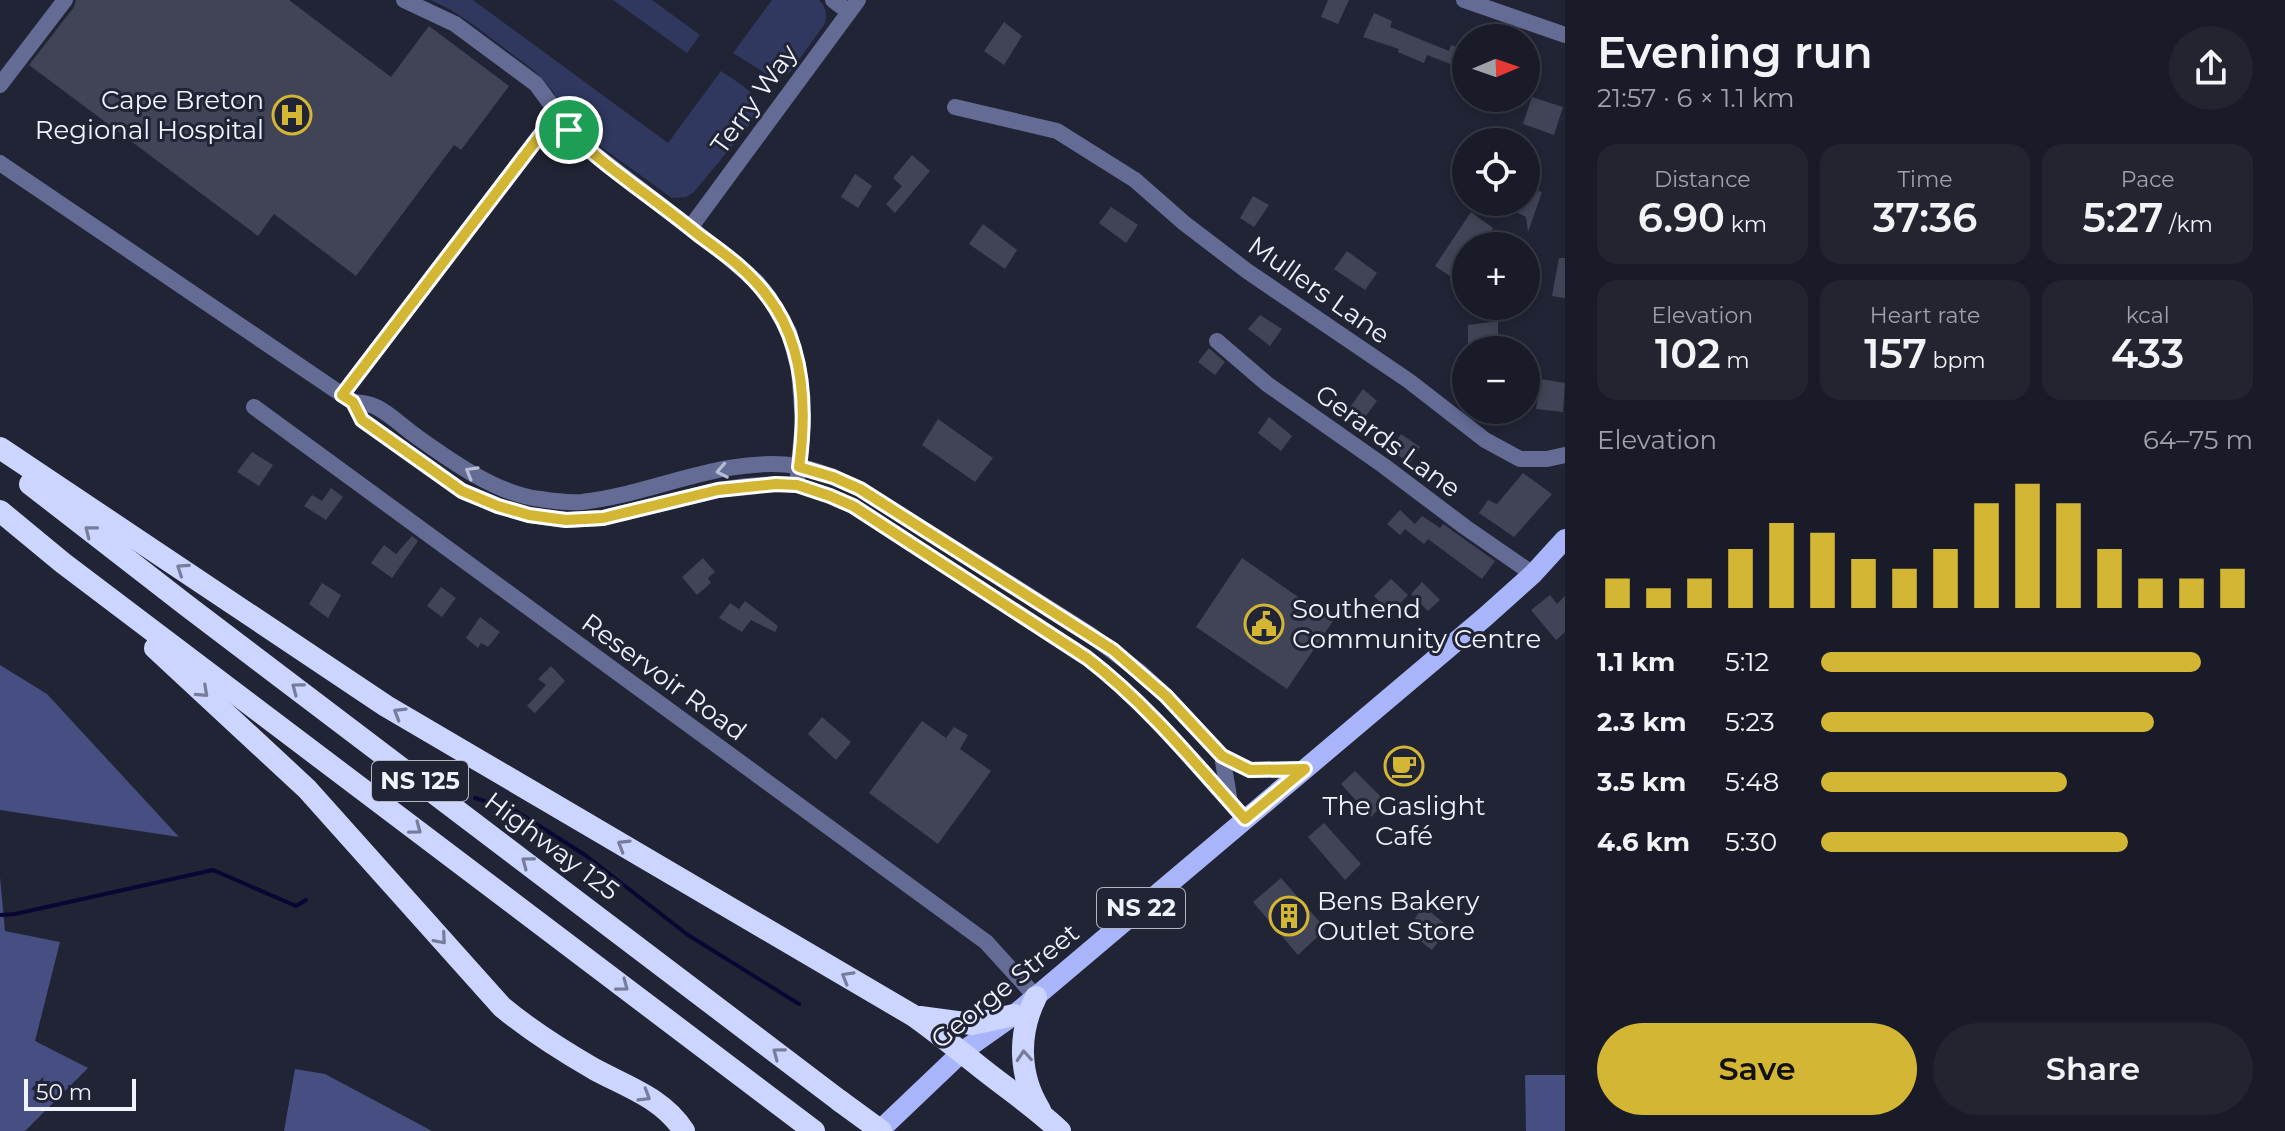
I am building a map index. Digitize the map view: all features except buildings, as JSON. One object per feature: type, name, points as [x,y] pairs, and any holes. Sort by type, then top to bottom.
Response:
[{"type":"highway","points":[[0,448],[386,706],[914,1016],[1043,1114],[1060,1131]]},
{"type":"highway","name":"Highway 125","points":[[0,460],[186,605],[880,1131]]},
{"type":"highway","name":"NS 125","points":[[0,511],[63,563],[810,1128]]},
{"type":"highway","points":[[63,563],[307,789],[502,1007],[550,1044],[663,1106],[684,1131]]},
{"type":"highway","points":[[1036,997],[1023,1037],[1022,1061],[1034,1102],[1043,1114]]},
{"type":"highway","points":[[914,1016],[972,1024],[1014,1015]]},
{"type":"main road","name":"George Street","points":[[880,1131],[963,1051],[1036,997],[1305,769],[1533,574],[1565,539]]},
{"type":"street","points":[[0,85],[65,0]]},
{"type":"street","points":[[404,0],[463,29],[536,84],[578,141],[756,281],[780,314],[795,351],[802,388],[803,421],[797,485]]},
{"type":"street","points":[[833,0],[853,6]]},
{"type":"street","points":[[1464,0],[1565,35]]},
{"type":"street","name":"Terry Way","points":[[690,228],[853,6]]},
{"type":"street","name":"Mullers Lane","points":[[955,107],[1057,131],[1135,180],[1184,223],[1247,271],[1409,381],[1485,440],[1520,459],[1565,455]]},
{"type":"street","points":[[348,398],[557,113]]},
{"type":"street","points":[[0,163],[348,398],[373,405],[447,458],[492,484],[536,499],[580,502],[725,469],[754,466],[799,467],[833,477],[860,489],[1088,633],[1140,672],[1222,756],[1250,770],[1305,769]]},
{"type":"street","name":"Gerards Lane","points":[[1217,341],[1267,384],[1533,574]]},
{"type":"street","points":[[348,398],[362,420],[462,491],[529,515],[566,520],[603,518],[747,486],[797,485],[853,506],[1087,658],[1117,681],[1245,819]]},
{"type":"street","name":"Reservoir Road","points":[[254,407],[986,942],[1036,997]]},
{"type":"street","points":[[1222,756],[1230,802]]},
{"type":"shaded area","points":[[430,0],[473,0],[668,143],[721,71],[751,93],[760,112],[694,192],[686,197],[672,198],[582,133],[551,89],[533,70],[471,23]]},
{"type":"shaded area","points":[[613,0],[652,0],[700,35],[687,53]]},
{"type":"shaded area","points":[[772,0],[819,0],[826,15],[824,25],[790,72],[779,78],[768,75],[733,53]]},
{"type":"shaded area","points":[[0,665],[47,694],[179,837],[0,810]]},
{"type":"shaded area","points":[[0,877],[5,931],[60,942],[35,1041],[88,1068],[25,1131],[0,1131]]},
{"type":"shaded area","points":[[295,1069],[325,1074],[432,1131],[284,1131]]},
{"type":"shaded area","points":[[1525,1075],[1565,1075],[1565,1131],[1526,1131]]},
{"type":"waterway","points":[[475,798],[514,810],[585,855],[688,935],[799,1004]]},
{"type":"waterway","points":[[0,915],[213,870],[296,906],[306,900]]},
{"type":"place","name":"Cape Breton Regional Hospital","points":[[292,115]]},
{"type":"place","name":"Southend Community Centre","points":[[1264,624]]},
{"type":"place","name":"The Gaslight Café","points":[[1404,766]]},
{"type":"place","name":"Bens Bakery Outlet Store","points":[[1289,916]]},
{"type":"route","points":[[557,113],[569,130],[590,152],[740,267],[769,297],[789,332],[799,370],[803,421],[799,467],[860,489],[1113,650],[1166,696],[1222,756],[1250,770],[1305,769],[1245,819],[1117,681],[1087,658],[853,506],[830,496],[797,485],[776,484],[718,490],[603,518],[566,520],[529,515],[462,491],[362,420],[353,402],[342,395],[557,113]]}]
